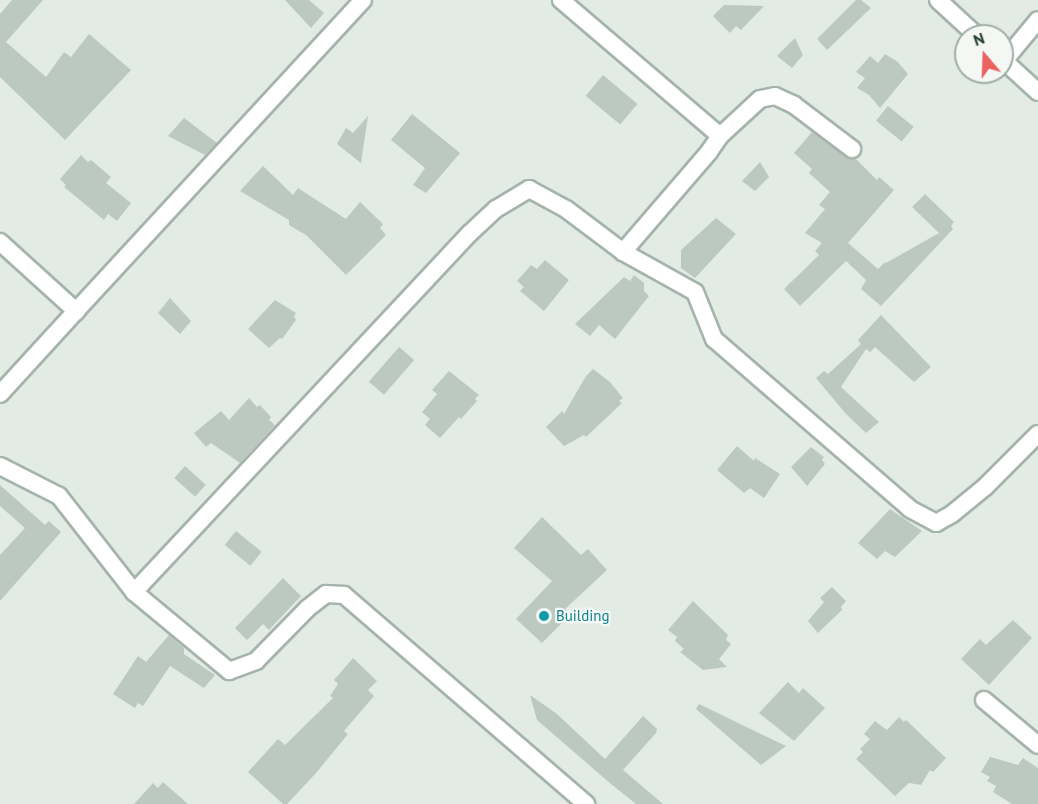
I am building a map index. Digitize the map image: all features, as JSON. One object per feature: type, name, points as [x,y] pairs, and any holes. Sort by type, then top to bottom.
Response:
[{"type":"street","points":[[561,0],[720,136]]},
{"type":"street","points":[[938,0],[964,24]]},
{"type":"street","points":[[0,394],[356,2]]},
{"type":"street","points":[[1014,47],[1038,20]]},
{"type":"street","points":[[1014,70],[1038,92]]},
{"type":"street","points":[[624,252],[720,136],[760,99],[775,96],[794,105],[852,148]]},
{"type":"street","points":[[134,592],[469,234],[496,209],[529,189],[566,209],[624,252],[695,292],[714,339],[910,509],[936,523],[952,514],[986,488],[1038,434]]},
{"type":"street","points":[[0,242],[76,311]]},
{"type":"street","points":[[0,466],[59,496],[134,592],[229,671],[256,661],[308,608],[326,594],[344,595],[586,804]]},
{"type":"street","points":[[984,700],[1038,745]]},
{"type":"building","points":[[12,0],[43,0],[6,42],[46,77],[64,52],[71,57],[89,34],[131,70],[65,140],[0,77],[0,14]]},
{"type":"building","points":[[285,0],[309,0],[324,13],[311,28]]},
{"type":"building","points":[[856,0],[861,0],[871,8],[827,50],[817,39]]},
{"type":"building","points":[[724,5],[764,6],[741,30],[736,26],[730,33],[713,16]]},
{"type":"building","points":[[795,38],[803,55],[792,68],[777,56]]},
{"type":"building","points":[[885,54],[898,62],[908,74],[880,108],[869,95],[857,88],[865,78],[856,72],[870,56],[878,63]]},
{"type":"building","points":[[603,75],[637,104],[620,125],[586,96]]},
{"type":"building","points":[[888,106],[914,127],[902,142],[876,121]]},
{"type":"building","points":[[412,114],[460,153],[426,193],[413,185],[425,168],[391,140]]},
{"type":"building","points":[[368,116],[361,163],[337,144],[346,128],[353,133]]},
{"type":"building","points":[[184,118],[217,143],[205,155],[168,136]]},
{"type":"building","points":[[812,132],[846,157],[856,159],[877,180],[879,177],[894,190],[848,243],[878,269],[885,262],[939,233],[912,207],[925,194],[954,222],[951,226],[953,229],[881,306],[861,289],[866,280],[846,261],[800,306],[784,289],[819,255],[815,251],[822,243],[805,233],[825,209],[819,205],[830,192],[809,173],[812,169],[794,153]]},
{"type":"building","points":[[81,155],[88,162],[91,160],[111,177],[106,183],[131,203],[117,221],[108,214],[104,220],[64,187],[66,185],[60,179]]},
{"type":"building","points":[[760,162],[769,177],[755,191],[742,181]]},
{"type":"building","points":[[263,166],[293,195],[298,188],[346,219],[360,202],[383,224],[380,228],[386,235],[346,275],[306,235],[289,225],[289,220],[240,191]]},
{"type":"building","points":[[716,218],[736,234],[695,278],[681,268],[681,250]]},
{"type":"building","points":[[545,260],[569,280],[544,311],[520,291],[524,287],[517,281],[531,265],[537,269]]},
{"type":"building","points":[[634,275],[644,283],[644,291],[649,296],[615,339],[599,325],[590,336],[575,324],[624,277],[630,281]]},
{"type":"building","points":[[170,298],[191,321],[180,334],[158,313]]},
{"type":"building","points":[[275,300],[296,313],[294,316],[296,320],[282,339],[280,338],[269,348],[248,329]]},
{"type":"building","points":[[881,315],[931,367],[914,382],[875,347],[870,352],[866,349],[841,387],[879,422],[866,433],[846,414],[816,378],[824,371],[828,374],[861,344],[858,340]]},
{"type":"building","points":[[399,347],[414,360],[384,395],[369,382]]},
{"type":"building","points":[[593,369],[610,382],[623,398],[619,401],[622,403],[586,437],[584,435],[564,446],[546,427],[562,411],[564,414],[586,376]]},
{"type":"building","points":[[449,371],[479,395],[475,399],[477,401],[461,419],[459,417],[440,438],[425,425],[430,419],[422,412],[437,394],[432,390]]},
{"type":"building","points":[[249,398],[257,407],[260,405],[275,425],[240,463],[211,443],[206,447],[194,433],[221,411],[229,420]]},
{"type":"building","points":[[737,446],[754,461],[755,458],[780,474],[764,498],[750,488],[744,493],[717,470]]},
{"type":"building","points":[[811,447],[824,457],[822,460],[825,464],[807,486],[791,467]]},
{"type":"building","points":[[185,466],[206,485],[195,497],[174,478]]},
{"type":"building","points":[[0,485],[45,525],[49,521],[61,532],[0,601],[0,555],[25,528],[0,506]]},
{"type":"building","points":[[890,509],[922,531],[895,557],[885,551],[877,559],[858,543]]},
{"type":"building","points":[[542,517],[581,555],[588,549],[607,570],[565,609],[571,614],[542,643],[516,619],[552,581],[514,548]]},
{"type":"building","points":[[236,531],[262,552],[250,566],[225,545]]},
{"type":"building","points":[[283,578],[301,596],[269,630],[263,624],[247,640],[235,628]]},
{"type":"building","points":[[832,587],[846,601],[841,607],[842,610],[818,633],[808,621],[824,602],[820,598]]},
{"type":"building","points":[[693,601],[728,635],[726,640],[731,644],[719,659],[727,667],[703,670],[680,652],[684,649],[675,641],[677,637],[668,630]]},
{"type":"building","points":[[1013,620],[1032,638],[989,685],[961,659],[980,639],[986,645]]},
{"type":"building","points":[[169,635],[184,648],[184,654],[215,675],[204,688],[170,666],[143,706],[138,703],[135,708],[113,694],[138,656],[146,662]]},
{"type":"building","points":[[353,658],[377,681],[368,690],[374,696],[344,731],[348,734],[316,773],[287,804],[283,804],[248,772],[278,739],[285,745],[333,698],[330,696],[338,684],[334,680]]},
{"type":"building","points":[[788,682],[799,693],[803,688],[825,708],[794,741],[759,713]]},
{"type":"building","points":[[530,695],[557,714],[605,759],[643,716],[657,729],[656,733],[623,770],[663,804],[636,804],[611,784],[537,720]]},
{"type":"building","points":[[699,704],[786,746],[761,765],[696,709]]},
{"type":"building","points":[[899,717],[904,722],[906,720],[946,758],[933,772],[930,770],[921,785],[909,783],[895,796],[856,759],[863,752],[860,749],[870,739],[864,734],[875,721],[887,730]]},
{"type":"building","points":[[990,757],[1018,765],[1023,758],[1038,768],[1038,804],[1012,804],[993,792],[996,786],[987,781],[990,777],[981,772]]},
{"type":"building","points":[[163,782],[188,804],[134,804],[153,783],[158,788]]},
{"type":"place","name":"Building","points":[[544,616]]}]
